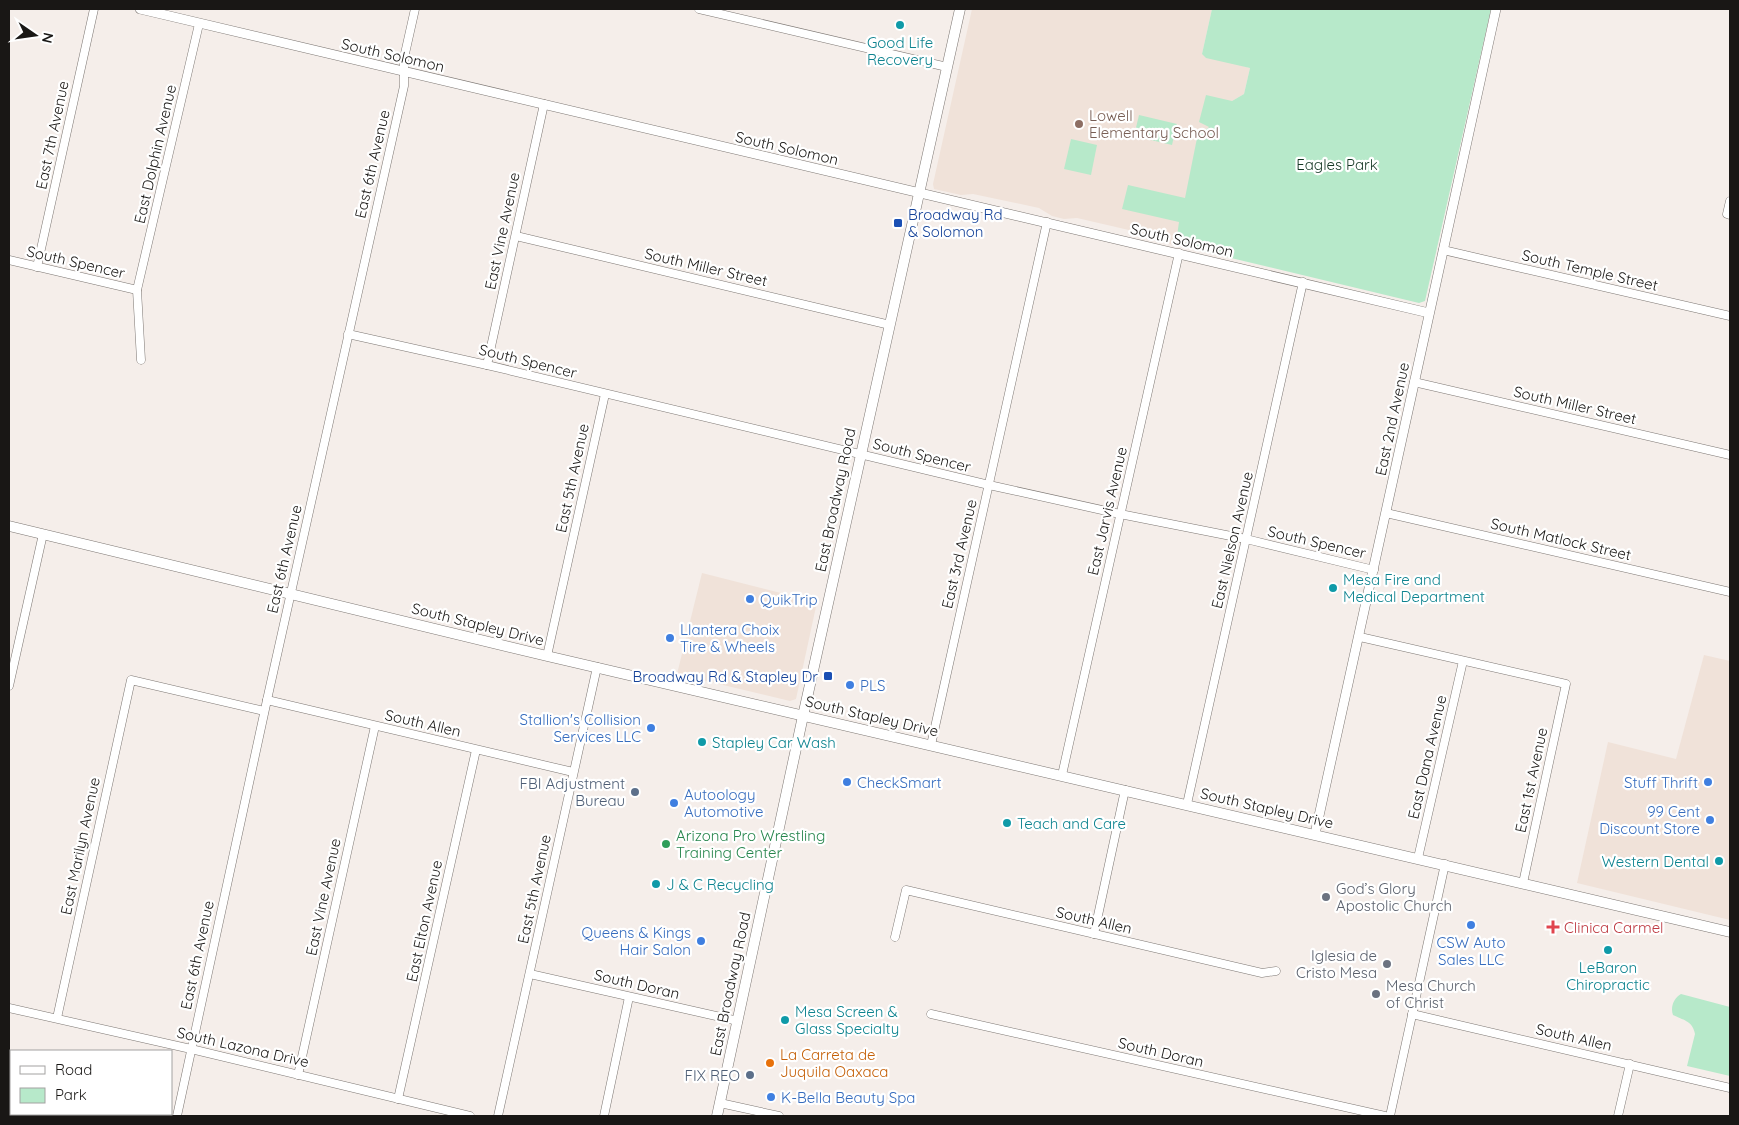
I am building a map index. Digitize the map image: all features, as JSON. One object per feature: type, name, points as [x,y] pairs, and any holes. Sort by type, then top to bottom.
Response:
[{"type":"main road","name":"East Broadway Road","points":[[717,1116],[803,716],[960,9]]},
{"type":"main road","name":"South Stapley Drive","points":[[9,526],[547,656],[1730,932]]},
{"type":"street","name":"East 7th Avenue","points":[[37,266],[94,9]]},
{"type":"street","name":"South Solomon","points":[[140,9],[1429,313]]},
{"type":"street","name":"East 6th Avenue","points":[[177,1116],[266,700],[404,86],[404,58],[415,9]]},
{"type":"street","points":[[699,9],[947,67]]},
{"type":"street","name":"East 2nd Avenue","points":[[1315,834],[1360,637],[1496,9]]},
{"type":"street","name":"East Dolphin Avenue","points":[[141,360],[137,290],[199,24]]},
{"type":"street","name":"East Vine Avenue","points":[[487,365],[544,104]]},
{"type":"street","points":[[1730,201],[1727,214],[1730,215]]},
{"type":"street","name":"East 3rd Avenue","points":[[931,745],[1047,222]]},
{"type":"street","name":"South Miller Street","points":[[516,236],[890,325]]},
{"type":"street","name":"South Temple Street","points":[[1443,250],[1730,316]]},
{"type":"street","name":"East Jarvis Avenue","points":[[1062,776],[1178,253]]},
{"type":"street","name":"South Spencer","points":[[9,260],[137,290]]},
{"type":"street","name":"East Nielson Avenue","points":[[1187,804],[1303,282]]},
{"type":"street","name":"South Spencer","points":[[348,334],[487,365],[989,485],[1246,540],[1374,570]]},
{"type":"street","name":"South Miller Street","points":[[1414,382],[1730,455]]},
{"type":"street","name":"East 5th Avenue","points":[[547,656],[605,394]]},
{"type":"street","name":"South Matlock Street","points":[[1386,513],[1730,592]]},
{"type":"street","points":[[9,685],[43,534]]},
{"type":"street","points":[[1360,637],[1463,661]]},
{"type":"street","name":"East 1st Avenue","points":[[1463,661],[1566,684],[1523,883]]},
{"type":"street","name":"East Dana Avenue","points":[[1418,858],[1463,661]]},
{"type":"street","name":"East 5th Avenue","points":[[498,1116],[597,667]]},
{"type":"street","name":"East Marilyn Avenue","points":[[57,1018],[131,680],[264,712]]},
{"type":"street","name":"South Allen","points":[[266,700],[573,772]]},
{"type":"street","name":"East Vine Avenue","points":[[298,1074],[375,726]]},
{"type":"street","name":"East Elton Avenue","points":[[398,1099],[476,750]]},
{"type":"street","points":[[1094,934],[1125,790]]},
{"type":"street","points":[[1390,1116],[1445,864]]},
{"type":"street","name":"South Allen","points":[[895,937],[906,890],[1262,973],[1276,971]]},
{"type":"street","name":"South Doran","points":[[530,974],[738,1021]]},
{"type":"street","points":[[604,1116],[629,997]]},
{"type":"street","name":"South Lazona Drive","points":[[9,1008],[298,1074],[470,1116]]},
{"type":"street","name":"South Doran","points":[[931,1014],[1385,1116]]},
{"type":"street","name":"South Allen","points":[[1412,1014],[1730,1088]]},
{"type":"street","points":[[1618,1116],[1630,1064]]},
{"type":"street","points":[[720,1103],[779,1116]]},
{"type":"shaded area","name":"Lowell Elementary School","points":[[972,9],[1212,9],[1202,54],[1250,68],[1244,94],[1232,101],[1227,111],[1197,138],[1182,238],[1187,239],[1185,247],[1170,244],[1159,237],[1077,218],[1064,219],[1052,216],[1039,208],[973,194],[961,195],[934,189],[933,184]]},
{"type":"shaded area","points":[[702,573],[817,602],[796,699],[790,701],[677,674]]},
{"type":"shaded area","points":[[1704,655],[1730,661],[1730,920],[1577,883],[1608,742],[1676,759]]},
{"type":"green space","name":"Eagles Park","points":[[1212,9],[1491,9],[1425,301],[1419,303],[1185,247],[1187,239],[1177,236],[1179,222],[1122,209],[1128,185],[1185,198],[1197,138],[1209,127],[1199,122],[1206,95],[1232,101],[1244,94],[1250,68],[1206,58],[1202,54]]},
{"type":"green space","points":[[1139,115],[1177,124],[1172,145],[1134,136]]},
{"type":"green space","points":[[1071,139],[1097,145],[1091,175],[1064,169]]},
{"type":"green space","points":[[1681,994],[1730,1007],[1730,1076],[1687,1066],[1695,1034],[1690,1024],[1673,1015],[1673,1003]]},
{"type":"place","name":"Good Life Recovery","points":[[900,25]]},
{"type":"place","name":"Lowell Elementary School","points":[[1079,124]]},
{"type":"place","name":"Broadway Rd & Solomon","points":[[898,223]]},
{"type":"place","name":"Mesa Fire and Medical Department","points":[[1333,588]]},
{"type":"place","name":"QuikTrip","points":[[750,599]]},
{"type":"place","name":"Llantera Choix Tire & Wheels","points":[[670,638]]},
{"type":"place","name":"Broadway Rd & Stapley Dr","points":[[828,676]]},
{"type":"place","name":"PLS","points":[[850,685]]},
{"type":"place","name":"Stallion's Collision Services LLC","points":[[651,728]]},
{"type":"place","name":"Stapley Car Wash","points":[[702,742]]},
{"type":"place","name":"CheckSmart","points":[[847,782]]},
{"type":"place","name":"Stuff Thrift","points":[[1708,782]]},
{"type":"place","name":"FBI Adjustment Bureau","points":[[635,792]]},
{"type":"place","name":"Autoology Automotive","points":[[674,803]]},
{"type":"place","name":"99 Cent Discount Store","points":[[1710,820]]},
{"type":"place","name":"Teach and Care","points":[[1007,823]]},
{"type":"place","name":"Arizona Pro Wrestling Training Center","points":[[666,844]]},
{"type":"place","name":"Western Dental","points":[[1719,861]]},
{"type":"place","name":"J & C Recycling","points":[[656,884]]},
{"type":"place","name":"God’s Glory Apostolic Church","points":[[1326,897]]},
{"type":"place","name":"CSW Auto Sales LLC","points":[[1471,925]]},
{"type":"place","name":"Clinica Carmel","points":[[1553,927]]},
{"type":"place","name":"Queens & Kings Hair Salon","points":[[701,941]]},
{"type":"place","name":"LeBaron Chiropractic","points":[[1608,950]]},
{"type":"place","name":"Iglesia de Cristo Mesa","points":[[1387,964]]},
{"type":"place","name":"Mesa Church of Christ","points":[[1376,994]]},
{"type":"place","name":"Mesa Screen & Glass Specialty","points":[[785,1020]]},
{"type":"place","name":"La Carreta de Juquila Oaxaca","points":[[770,1063]]},
{"type":"place","name":"FIX REO","points":[[750,1075]]},
{"type":"place","name":"K-Bella Beauty Spa","points":[[771,1097]]}]
